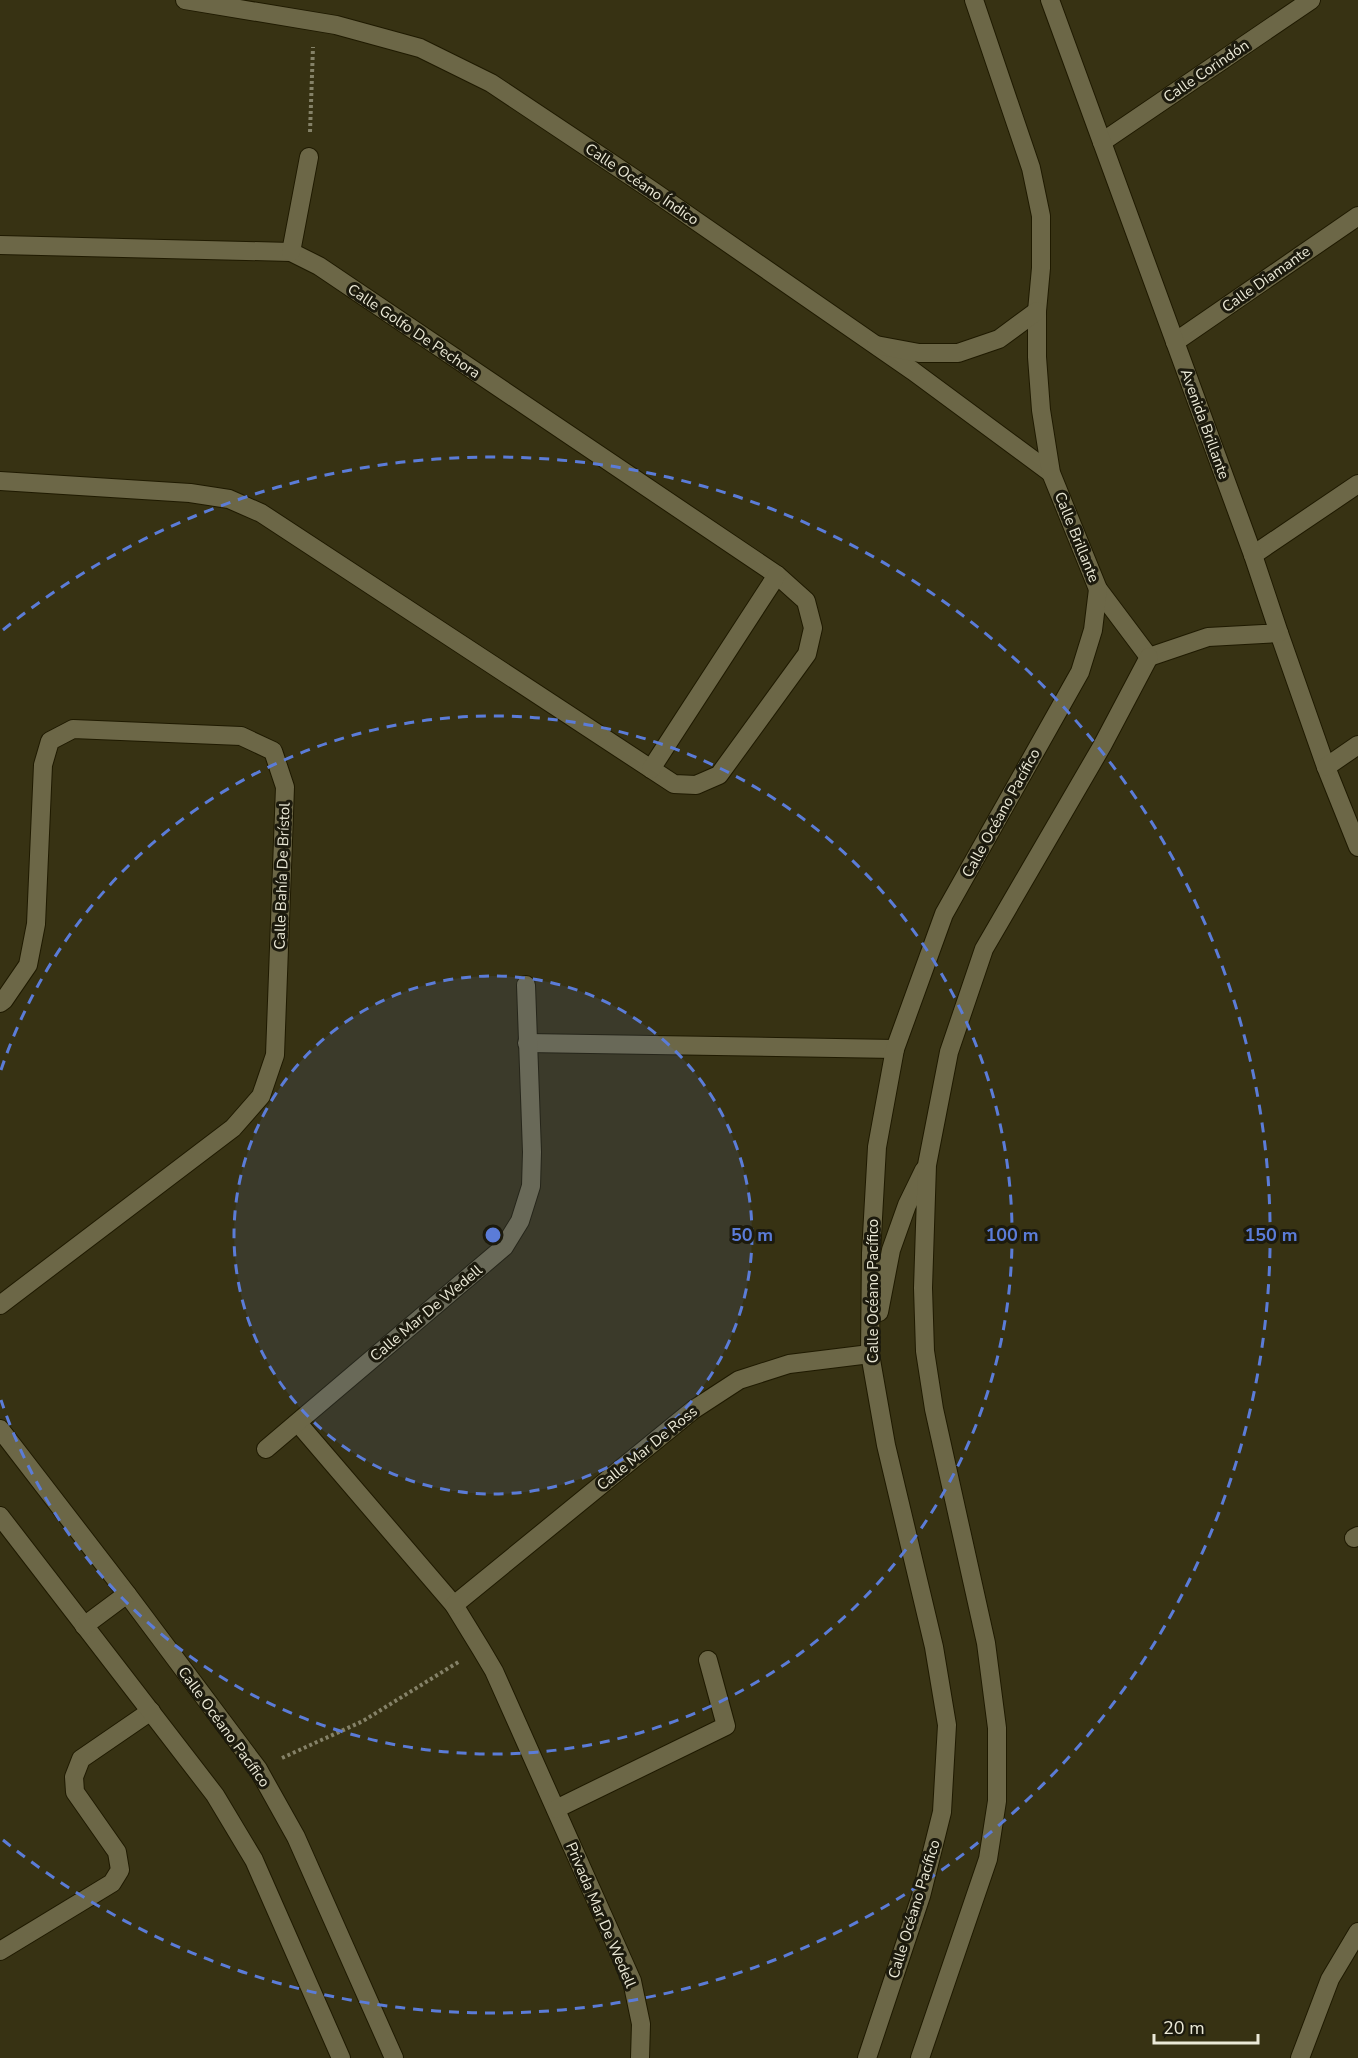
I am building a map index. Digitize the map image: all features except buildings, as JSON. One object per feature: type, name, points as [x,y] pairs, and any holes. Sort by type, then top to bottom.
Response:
[{"type":"street","name":"Calle Océano Índico","points":[[185,0],[336,25],[420,48],[491,83],[650,189],[876,345],[1051,473]]},
{"type":"street","points":[[974,0],[1030,168],[1041,216],[1037,357],[1041,410],[1051,473]]},
{"type":"street","name":"Avenida Brillante","points":[[1050,0],[1253,555],[1326,767],[1358,847]]},
{"type":"street","name":"Calle Corindón","points":[[1102,142],[1311,0]]},
{"type":"street","points":[[291,252],[309,157]]},
{"type":"street","name":"Calle Diamante","points":[[1175,342],[1358,216]]},
{"type":"street","name":"Calle Golfo De Pechora","points":[[0,245],[291,252],[328,273],[777,575],[806,601],[813,628],[807,654],[719,775],[696,785],[674,784],[261,513],[229,498],[190,493],[0,481]]},
{"type":"street","points":[[876,345],[919,352],[958,353],[999,339],[1037,311]]},
{"type":"street","name":"Calle Brillante","points":[[1051,473],[1098,589],[1149,657]]},
{"type":"street","points":[[1253,555],[1358,484]]},
{"type":"street","points":[[651,769],[777,575]]},
{"type":"street","name":"Calle Océano Pacífico","points":[[867,2058],[921,1896],[942,1812],[946,1725],[934,1647],[886,1445],[870,1354],[871,1253],[877,1147],[895,1049],[944,914],[1080,672],[1093,630],[1098,589]]},
{"type":"street","points":[[920,2058],[988,1858],[997,1801],[997,1728],[986,1643],[934,1409],[925,1351],[923,1288],[927,1165],[949,1052],[984,949],[1102,746],[1149,657],[1208,637],[1280,633]]},
{"type":"street","name":"Calle Bahía De Brístol","points":[[0,1003],[27,965],[36,924],[43,765],[50,741],[73,729],[241,735],[273,751],[285,788],[275,1054],[261,1096],[233,1128],[0,1305]]},
{"type":"street","points":[[1326,767],[1358,745]]},
{"type":"street","name":"Calle Mar De Wedell","points":[[266,1449],[504,1247],[520,1221],[531,1186],[526,985]]},
{"type":"street","points":[[527,1043],[895,1049]]},
{"type":"street","points":[[870,1354],[891,1250],[907,1205],[927,1165]]},
{"type":"street","name":"Calle Mar De Ross","points":[[454,1605],[693,1410],[739,1380],[789,1364],[870,1354]]},
{"type":"street","points":[[298,1423],[454,1605]]},
{"type":"street","name":"Calle Océano Pacífico","points":[[0,1428],[258,1769],[296,1837],[394,2058]]},
{"type":"street","points":[[0,1516],[214,1795],[254,1860],[341,2058]]},
{"type":"street","points":[[84,1626],[127,1594]]},
{"type":"street","name":"Privada Mar De Wedell","points":[[454,1605],[494,1671],[632,1981],[641,2024],[640,2058]]},
{"type":"street","points":[[556,1809],[726,1726],[708,1660]]},
{"type":"street","points":[[0,1951],[112,1883],[120,1870],[117,1852],[75,1791],[74,1777],[81,1759],[151,1711]]},
{"type":"street","points":[[1300,2058],[1330,1979],[1358,1932]]},
{"type":"path","points":[[309,157],[314,21]]},
{"type":"path","points":[[258,1769],[363,1720],[481,1649]]}]
